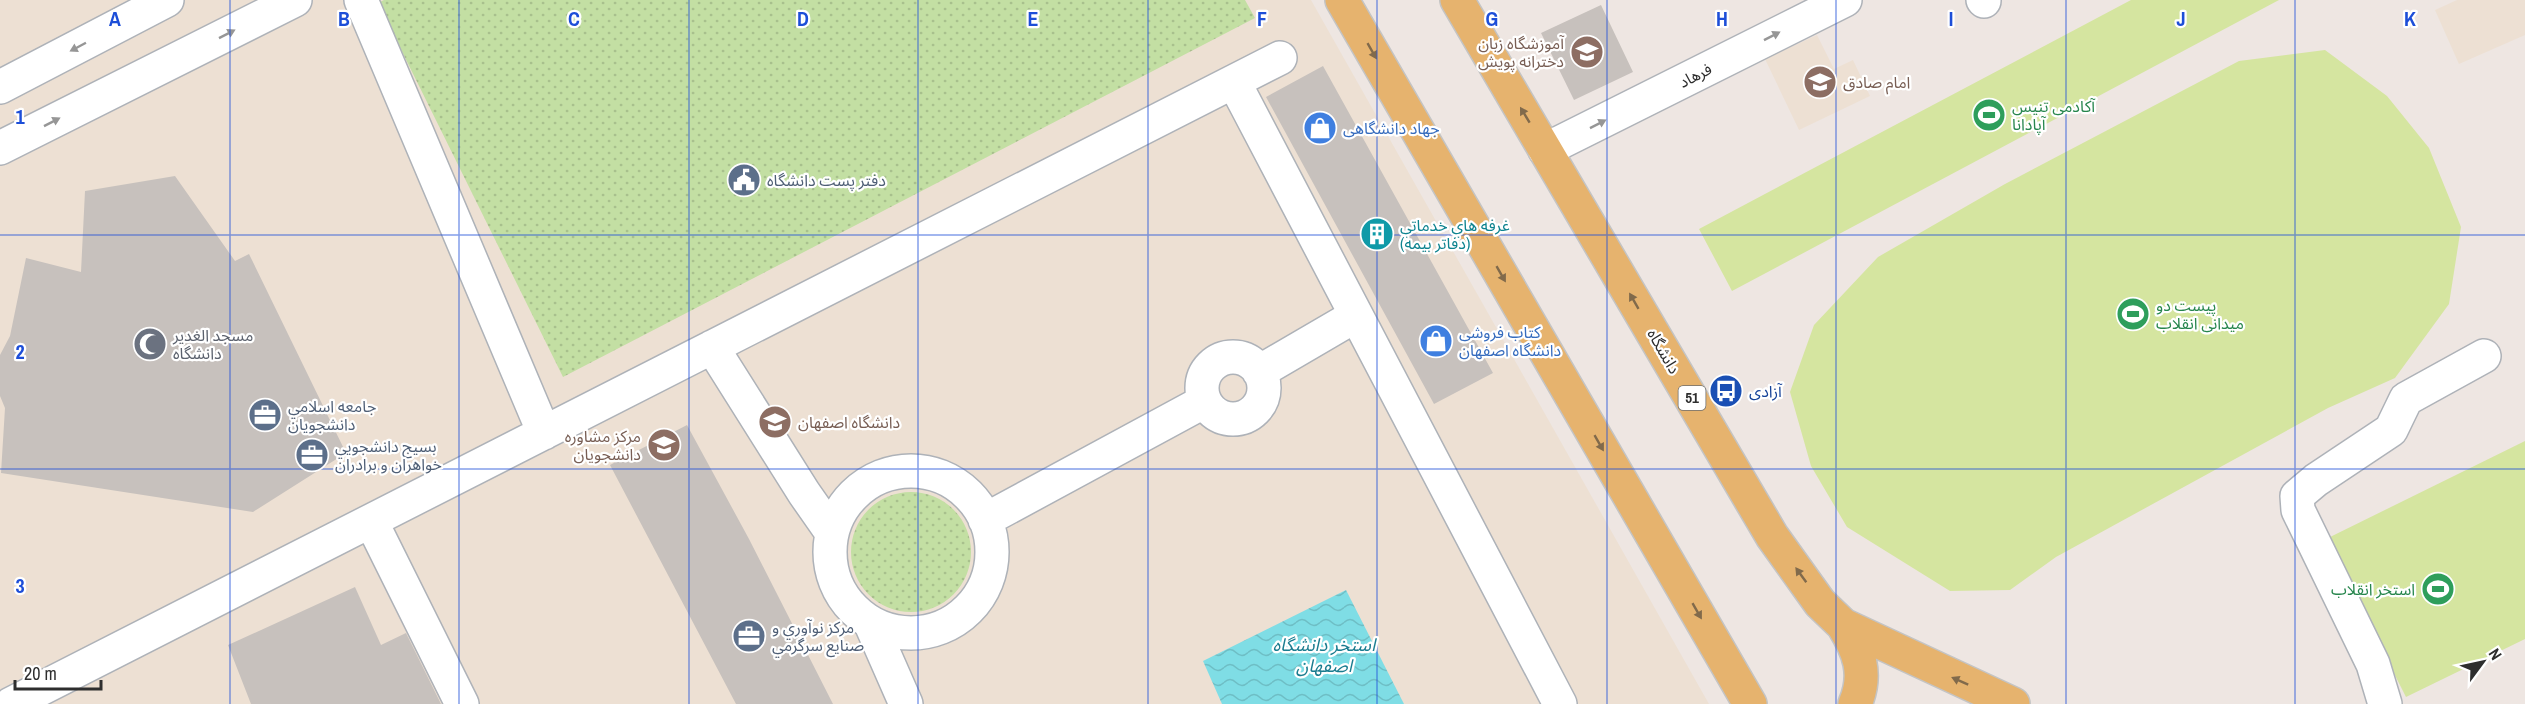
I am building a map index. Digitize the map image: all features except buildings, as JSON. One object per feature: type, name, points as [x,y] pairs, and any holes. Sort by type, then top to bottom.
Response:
[{"type":"main road","points":[[1342,0],[1750,704]]},
{"type":"main road","name":"دانشگاه","points":[[1457,0],[1772,536],[1820,603],[1843,626],[2013,704]]},
{"type":"main road","points":[[1843,626],[1858,649],[1861,675],[1859,695],[1855,704]]},
{"type":"street","points":[[0,87],[167,0]]},
{"type":"street","points":[[0,148],[295,0]]},
{"type":"street","points":[[361,0],[544,433]]},
{"type":"street","name":"فرهاد","points":[[1545,150],[1845,0]]},
{"type":"street","points":[[11,704],[1280,58]]},
{"type":"street","points":[[1234,82],[1560,704]]},
{"type":"street","points":[[1259,372],[1355,316]]},
{"type":"street","points":[[712,347],[804,493],[832,532]]},
{"type":"street","points":[[2385,704],[2373,664],[2298,510],[2297,496],[2316,480],[2391,430],[2406,399],[2484,356]]},
{"type":"street","points":[[1234,357],[1245,360],[1259,372],[1264,388],[1262,397],[1250,414],[1242,418],[1223,418],[1213,412],[1205,402],[1203,380],[1208,370],[1216,362],[1234,357]]},
{"type":"street","points":[[986,520],[1205,402]]},
{"type":"street","points":[[905,471],[925,472],[953,483],[971,497],[986,520],[992,545],[991,567],[985,586],[968,610],[948,625],[922,633],[898,632],[870,622],[848,602],[836,582],[830,554],[832,532],[841,512],[854,494],[878,478],[905,471]]},
{"type":"street","points":[[371,520],[462,704]]},
{"type":"street","points":[[870,622],[906,704]]},
{"type":"shaded area","name":"دانشگاه اصفهان","points":[[0,0],[1311,0],[1709,704],[0,704]]},
{"type":"shaded area","points":[[2457,0],[2525,0],[2525,35],[2459,64],[2435,10]]},
{"type":"shaded area","name":"امام صادق","points":[[1817,35],[1834,69],[1853,60],[1870,96],[1799,130],[1765,59]]},
{"type":"green space","points":[[384,0],[1245,0],[1255,18],[563,377],[378,3]]},
{"type":"green space","name":"آکادمی تنیس آپادانا","points":[[2131,0],[2279,0],[1732,291],[1699,229]]},
{"type":"green space","name":"پیست دو میدانی انقلاب","points":[[2325,50],[2387,96],[2429,148],[2461,227],[2449,304],[2395,378],[2328,408],[2056,557],[2010,590],[1950,591],[1847,527],[1811,466],[1790,392],[1814,325],[1878,257],[2005,184],[2239,61]]},
{"type":"green space","name":"استخر انقلاب","points":[[2525,441],[2525,639],[2406,697],[2326,539]]},
{"type":"green space","points":[[911,492],[934,497],[953,510],[966,529],[971,552],[966,575],[953,594],[934,607],[911,612],[888,607],[869,594],[856,575],[851,552],[856,529],[869,510],[888,497]]},
{"type":"water","name":"استخر دانشگاه اصفهان","points":[[1346,590],[1404,704],[1222,704],[1203,661]]},
{"type":"place","name":"آموزشگاه زبان دخترانه پویش","points":[[1587,52]]},
{"type":"place","name":"امام صادق","points":[[1820,82]]},
{"type":"place","name":"آکادمی تنیس آپادانا","points":[[1989,115]]},
{"type":"place","name":"جهاد دانشگاهی","points":[[1320,128]]},
{"type":"place","name":"دفتر پست دانشگاه","points":[[744,180]]},
{"type":"place","name":"غرفه هاي خدماتي (دفاتر بيمه)","points":[[1377,234]]},
{"type":"place","name":"پیست دو میدانی انقلاب","points":[[2133,314]]},
{"type":"place","name":"کتاب فروشی دانشگاه اصفهان","points":[[1436,341]]},
{"type":"place","name":"مسجد الغدیر دانشگاه","points":[[150,344]]},
{"type":"place","name":"آزادی","points":[[1726,391]]},
{"type":"place","name":"جامعه اسلامي دانشجويان","points":[[265,415]]},
{"type":"place","name":"دانشگاه اصفهان","points":[[775,422]]},
{"type":"place","name":"مرکز مشاوره دانشجویان","points":[[664,445]]},
{"type":"place","name":"بسيج دانشجويي خواهران و برادران","points":[[312,455]]},
{"type":"place","name":"استخر انقلاب","points":[[2438,589]]},
{"type":"place","name":"مرکز نوآوري و صنايع سرگرمي","points":[[749,636]]}]
